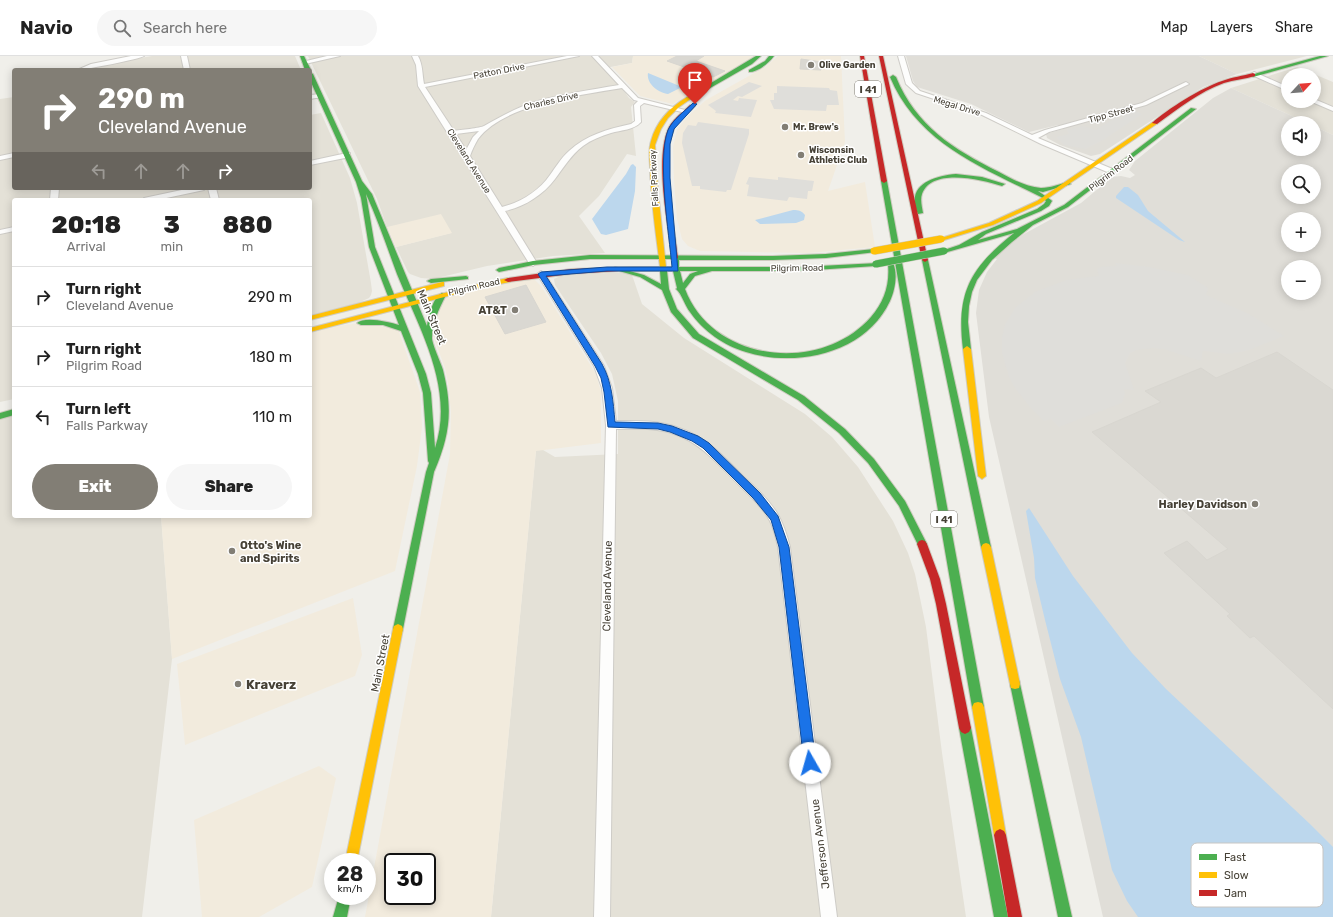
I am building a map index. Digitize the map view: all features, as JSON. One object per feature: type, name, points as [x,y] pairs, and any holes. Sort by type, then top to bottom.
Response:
[{"type":"main road","name":"Falls Parkway","points":[[759,56],[746,65],[690,96],[674,108],[660,126],[652,144],[654,196],[665,289],[674,310],[696,336],[789,390],[819,412],[858,446],[902,504],[923,546],[935,579],[1001,917]]},
{"type":"main road","name":"Falls Parkway","points":[[772,56],[759,67],[711,94],[686,112],[671,129],[667,148],[667,178],[680,244],[675,258],[675,269],[680,289],[692,308],[711,330],[731,343],[759,352],[788,356],[818,353],[843,345],[862,332],[879,317],[888,296],[892,275],[874,155],[874,121]]},
{"type":"main road","name":"I 41","points":[[862,56],[1015,917]]},
{"type":"main road","name":"I 41","points":[[881,56],[1065,917]]},
{"type":"main road","points":[[886,56],[894,82],[906,102],[930,130],[963,154],[1046,198],[1049,203],[1043,208],[1007,225],[972,239],[960,247]]},
{"type":"main road","name":"Pilgrim Road","points":[[487,273],[533,263],[590,257],[623,257],[663,264],[675,269],[819,268],[876,264],[960,247],[1009,233],[1047,217],[1058,208],[1066,206],[1111,161],[1135,145],[1144,136],[1145,130],[1196,95],[1227,80],[1237,79],[1312,57],[1326,56]]},
{"type":"main road","name":"Main Street","points":[[312,78],[363,192],[369,237],[422,374],[428,405],[432,469]]},
{"type":"main road","name":"Pilgrim Road","points":[[675,258],[817,257],[874,251],[941,239],[964,233],[1022,211],[1068,184],[1106,166],[1199,104],[1234,84],[1237,79]]},
{"type":"main road","points":[[945,355],[944,324],[919,207],[919,197],[924,186],[939,179],[958,176],[998,182],[1023,195],[1026,200],[1022,211]]},
{"type":"main road","name":"Main Street","points":[[354,853],[432,469],[444,431],[445,400],[441,372],[429,341],[408,293],[374,205],[359,182]]},
{"type":"main road","points":[[1026,187],[1043,190],[1068,184]]},
{"type":"main road","points":[[983,482],[964,324],[966,299],[975,276],[986,260],[1003,244],[1031,224]]},
{"type":"main road","points":[[623,257],[644,254],[656,246],[659,240]]},
{"type":"main road","points":[[680,244],[714,258]]},
{"type":"main road","points":[[511,279],[544,268],[578,263],[633,262],[663,264],[675,258]]},
{"type":"main road","points":[[368,303],[376,290],[378,262]]},
{"type":"main road","name":"Pilgrim Road","points":[[312,317],[368,303],[413,303],[511,279],[541,274],[663,264]]},
{"type":"main road","points":[[615,269],[640,273],[665,289]]},
{"type":"main road","points":[[680,289],[692,275],[712,269]]},
{"type":"main road","name":"Pilgrim Road","points":[[312,329],[337,323],[393,302],[408,293],[469,277],[412,282],[402,276]]},
{"type":"main road","points":[[429,341],[430,322],[433,310],[435,303],[442,295]]},
{"type":"main road","points":[[312,329],[323,322],[393,302]]},
{"type":"main road","points":[[337,323],[382,323],[404,329]]},
{"type":"main road","points":[[428,405],[445,400]]},
{"type":"main road","points":[[0,416],[12,413]]},
{"type":"main road","points":[[983,531],[987,520],[985,497]]},
{"type":"main road","points":[[340,917],[343,905]]},
{"type":"street","points":[[84,68],[93,64],[140,56]]},
{"type":"street","points":[[184,56],[187,68]]},
{"type":"street","points":[[305,63],[337,56]]},
{"type":"street","points":[[416,56],[421,67],[419,78],[421,86]]},
{"type":"street","name":"Patton Drive","points":[[421,86],[576,56]]},
{"type":"street","points":[[595,56],[624,86],[631,96],[642,101],[686,112]]},
{"type":"street","name":"Megal Drive","points":[[901,56],[910,85],[918,92],[928,97],[976,110],[1034,137],[1043,143],[1106,166]]},
{"type":"street","points":[[1254,74],[1281,87]]},
{"type":"street","name":"Tipp Street","points":[[1034,137],[1046,132],[1144,104],[1157,99],[1174,88],[1186,84]]},
{"type":"street","name":"Cleveland Avenue","points":[[421,86],[533,263]]},
{"type":"street","name":"Charles Drive","points":[[466,156],[475,137],[483,129],[500,117],[527,106],[624,86]]},
{"type":"street","points":[[312,97],[320,96]]},
{"type":"street","points":[[499,210],[517,204],[536,194],[551,179],[569,154],[580,144],[599,135],[633,126],[638,122],[638,105],[642,101]]},
{"type":"street","points":[[1321,104],[1333,109]]},
{"type":"street","name":"Charles Drive","points":[[452,133],[483,129]]},
{"type":"street","points":[[0,158],[12,155]]},
{"type":"street","points":[[312,163],[347,155]]},
{"type":"street","points":[[156,198],[192,190]]},
{"type":"street","points":[[0,232],[12,229]]},
{"type":"street","name":"Cleveland Avenue","points":[[541,274],[599,366],[605,378],[608,392],[611,425],[602,917]]},
{"type":"street","name":"Jefferson Avenue","points":[[611,425],[658,426],[672,429],[695,438],[706,446],[756,495],[770,512],[778,526],[784,547],[828,917]]},
{"type":"shaded area","points":[[152,56],[295,56],[300,68],[90,68]]},
{"type":"shaded area","points":[[308,56],[633,56],[632,63],[605,68],[618,82],[629,98],[635,102],[631,107],[636,156],[627,154],[599,196],[579,216],[605,253],[553,256],[487,266],[433,279],[421,278],[410,274],[396,247],[451,233],[387,227],[377,199]]},
{"type":"shaded area","points":[[633,56],[755,56],[673,104],[640,96],[612,67],[632,63]]},
{"type":"shaded area","points":[[778,56],[841,56],[845,142],[828,191],[865,182],[875,247],[808,253],[700,251],[688,246],[682,239],[677,219],[674,180],[673,147],[677,130],[686,118],[706,100],[765,67]]},
{"type":"shaded area","points":[[906,56],[1199,56],[1237,74],[1203,87],[1100,154],[1091,156],[1060,145],[1047,138],[1046,134],[1063,129],[1058,125],[1029,132],[971,104],[917,87],[913,81]]},
{"type":"shaded area","points":[[1199,56],[1307,56],[1237,74]]},
{"type":"shaded area","points":[[1281,72],[1281,108],[1321,108],[1321,77],[1333,82],[1333,135],[1321,129],[1321,116],[1292,116],[1231,88]]},
{"type":"shaded area","points":[[749,82],[762,86],[742,97],[738,96],[733,100],[738,101],[739,98],[757,100],[751,117],[715,113],[716,111],[708,105]]},
{"type":"shaded area","points":[[777,86],[829,88],[830,90],[837,91],[839,105],[827,105],[826,111],[774,109],[770,100],[774,100],[774,93],[777,93]]},
{"type":"shaded area","points":[[1231,88],[1292,116],[1281,116],[1281,156],[1321,156],[1321,129],[1333,135],[1333,917],[1103,917],[989,417],[976,313],[979,290],[987,272],[997,259],[992,257],[1024,234],[1081,203],[1112,177],[1121,176],[1130,178],[1135,175],[1129,170],[1135,161],[1213,98]]},
{"type":"shaded area","points":[[12,97],[12,190],[312,190],[312,115],[321,113],[350,178],[357,203],[371,283],[371,295],[369,298],[358,303],[312,314],[312,198],[12,198],[12,399],[0,402],[0,99]]},
{"type":"shaded area","points":[[1136,111],[1142,114],[1103,140],[1085,149],[1064,145],[1056,137],[1069,134],[1067,130],[1083,126],[1096,130],[1116,117],[1121,119],[1129,113]]},
{"type":"shaded area","points":[[698,122],[749,129],[749,134],[731,190],[727,190],[726,192],[700,189],[700,186],[692,186],[682,143],[683,133],[688,125],[696,126]]},
{"type":"shaded area","points":[[749,177],[778,180],[778,177],[814,181],[812,191],[808,191],[807,199],[789,197],[787,201],[747,196],[749,185],[746,184]]},
{"type":"shaded area","points":[[441,214],[452,233],[396,247],[387,227]]},
{"type":"shaded area","points":[[1115,263],[1150,267],[1188,275],[1208,288],[1206,295],[1249,314],[1284,336],[1252,349],[1240,352],[1227,354],[1203,351],[1201,361],[1163,349],[1152,348],[1136,350],[1130,353],[1125,363],[1134,390],[1124,389],[1125,394],[1122,403],[1059,427],[1051,419],[1044,421],[1030,407],[1015,388],[1009,377],[1002,353],[1002,338],[1005,324],[1015,308],[1035,292],[1067,280],[1099,276],[1097,269],[1101,267],[1117,266]]},
{"type":"shaded area","points":[[631,272],[642,304],[684,338],[805,414],[832,437],[858,467],[893,521],[908,553],[915,574],[926,627],[942,753],[966,917],[491,917],[536,450],[543,450],[555,457],[618,454],[618,401],[612,374],[601,353],[555,285],[554,279],[563,275]]},
{"type":"shaded area","points":[[534,279],[541,286],[596,374],[601,392],[601,443],[536,451],[491,917],[365,917],[367,905],[376,905],[376,857],[450,454],[451,412],[448,383],[445,368],[433,331],[442,299],[501,284]]},
{"type":"shaded area","points":[[360,323],[398,329],[420,392],[422,427],[417,466],[395,571],[172,659],[161,518],[312,518],[312,332],[338,326]]},
{"type":"shaded area","points":[[12,416],[12,518],[161,518],[172,659],[142,917],[0,917],[0,419]]},
{"type":"shaded area","points":[[353,598],[362,655],[355,676],[185,745],[177,664]]},
{"type":"shaded area","points":[[319,766],[336,778],[312,887],[259,917],[202,917],[194,820]]},
{"type":"water","points":[[648,73],[682,87],[668,94],[661,92],[651,84]]},
{"type":"water","points":[[633,164],[636,167],[635,191],[628,229],[606,235],[601,234],[592,219]]},
{"type":"water","points":[[1124,187],[1128,187],[1138,195],[1148,211],[1185,242],[1179,240],[1116,198]]},
{"type":"water","points":[[793,210],[803,213],[805,215],[804,220],[796,223],[760,224],[755,220]]},
{"type":"water","points":[[1029,508],[1073,576],[1132,653],[1166,689],[1333,847],[1333,917],[1138,917],[1127,901],[1112,870],[1081,737],[1060,679],[1045,620],[1035,578],[1034,558],[1026,511]]},
{"type":"building","points":[[677,56],[704,56],[696,61],[725,71],[713,77],[667,61]]},
{"type":"building","name":"Olive Garden","points":[[801,59],[822,62],[821,70],[800,69]]},
{"type":"building","name":"AT&T","points":[[526,285],[546,322],[505,334],[485,297]]},
{"type":"building","name":"Harley Davidson","points":[[1277,352],[1333,390],[1333,709],[1254,636],[1250,638],[1227,616],[1230,614],[1164,553],[1187,541],[1207,560],[1228,549],[1092,432],[1161,402],[1145,391],[1201,368],[1216,378]]},
{"type":"traffic: fast","points":[[302,56],[307,68]]},
{"type":"traffic: fast","points":[[689,98],[750,63],[759,56]]},
{"type":"traffic: fast","points":[[751,71],[767,62],[772,56]]},
{"type":"traffic: fast","points":[[1253,75],[1326,56]]},
{"type":"traffic: fast","points":[[893,77],[903,99],[916,116],[948,145],[985,167],[1043,196],[1049,201],[1047,205],[1039,210],[984,233],[960,247]]},
{"type":"traffic: fast","points":[[312,78],[359,182],[364,198],[372,247],[422,374],[427,393],[432,461]]},
{"type":"traffic: fast","points":[[944,251],[1019,230],[1066,206],[1193,109]]},
{"type":"traffic: fast","points":[[920,213],[918,196],[924,185],[933,180],[956,176],[982,179],[1002,184]]},
{"type":"traffic: fast","points":[[884,181],[978,707]]},
{"type":"traffic: fast","points":[[359,182],[369,194],[374,205],[427,336],[439,370],[445,405],[445,423],[442,442],[430,472],[398,629]]},
{"type":"traffic: fast","points":[[1028,188],[1043,190],[1068,184]]},
{"type":"traffic: fast","points":[[967,349],[964,328],[964,311],[968,292],[974,280],[989,259],[999,249],[1031,224]]},
{"type":"traffic: fast","points":[[499,270],[533,263],[590,257],[773,258],[826,256],[874,251]]},
{"type":"traffic: fast","points":[[876,264],[944,251]]},
{"type":"traffic: fast","points":[[675,258],[680,286],[684,295],[693,311],[706,326],[725,341],[748,350],[772,355],[797,356],[822,352],[845,342],[865,329],[881,310],[887,299],[892,282],[891,264]]},
{"type":"traffic: fast","points":[[925,260],[986,547]]},
{"type":"traffic: fast","points":[[634,269],[799,269],[876,264]]},
{"type":"traffic: fast","points":[[615,269],[642,276],[665,289]]},
{"type":"traffic: fast","points":[[663,269],[665,289],[674,310],[696,336],[801,398],[842,431],[871,461],[902,504],[922,544]]},
{"type":"traffic: fast","points":[[680,289],[684,287],[692,275],[712,269]]},
{"type":"traffic: fast","points":[[431,281],[466,278]]},
{"type":"traffic: fast","points":[[429,337],[432,315],[442,295]]},
{"type":"traffic: fast","points":[[361,323],[383,323],[404,329]]},
{"type":"traffic: fast","points":[[0,416],[12,413]]},
{"type":"traffic: fast","points":[[1015,684],[1065,917]]},
{"type":"traffic: fast","points":[[965,728],[1001,917]]},
{"type":"traffic: fast","points":[[340,917],[343,905]]},
{"type":"traffic: slow","points":[[663,267],[654,191],[652,145],[655,135],[666,117],[677,106],[689,98]]},
{"type":"traffic: slow","points":[[941,239],[991,224],[1039,202],[1155,123]]},
{"type":"traffic: slow","points":[[874,251],[941,239]]},
{"type":"traffic: slow","points":[[312,329],[479,286],[508,280]]},
{"type":"traffic: slow","points":[[312,317],[442,284]]},
{"type":"traffic: slow","points":[[967,349],[982,476]]},
{"type":"traffic: slow","points":[[986,547],[1015,684]]},
{"type":"traffic: slow","points":[[353,853],[398,629]]},
{"type":"traffic: slow","points":[[978,707],[1000,835]]},
{"type":"traffic: jam","points":[[862,56],[884,181]]},
{"type":"traffic: jam","points":[[881,56],[925,260]]},
{"type":"traffic: jam","points":[[1155,123],[1194,96],[1211,87],[1228,80],[1253,75]]},
{"type":"traffic: jam","points":[[675,258],[667,192],[667,141],[673,126],[692,106]]},
{"type":"traffic: jam","points":[[508,280],[571,272],[634,269]]},
{"type":"traffic: jam","points":[[922,544],[935,579],[941,604],[965,728]]},
{"type":"traffic: jam","points":[[1000,835],[1015,917]]},
{"type":"place","name":"Olive Garden","points":[[811,65]]},
{"type":"place","name":"Mr. Brew's","points":[[785,127]]},
{"type":"place","name":"Wisconsin Athletic Club","points":[[801,155]]},
{"type":"place","name":"AT&T","points":[[515,310]]},
{"type":"place","name":"Harley Davidson","points":[[1255,504]]},
{"type":"place","name":"Otto's Wine and Spirits","points":[[232,551]]},
{"type":"place","name":"Kraverz","points":[[238,684]]},
{"type":"route","points":[[695,104],[677,121],[671,129],[667,152],[667,178],[674,237],[675,269],[607,269],[541,274],[605,378],[608,392],[611,425],[658,426],[683,432],[695,438],[706,446],[756,495],[775,519],[782,536],[784,547],[810,763]]}]
